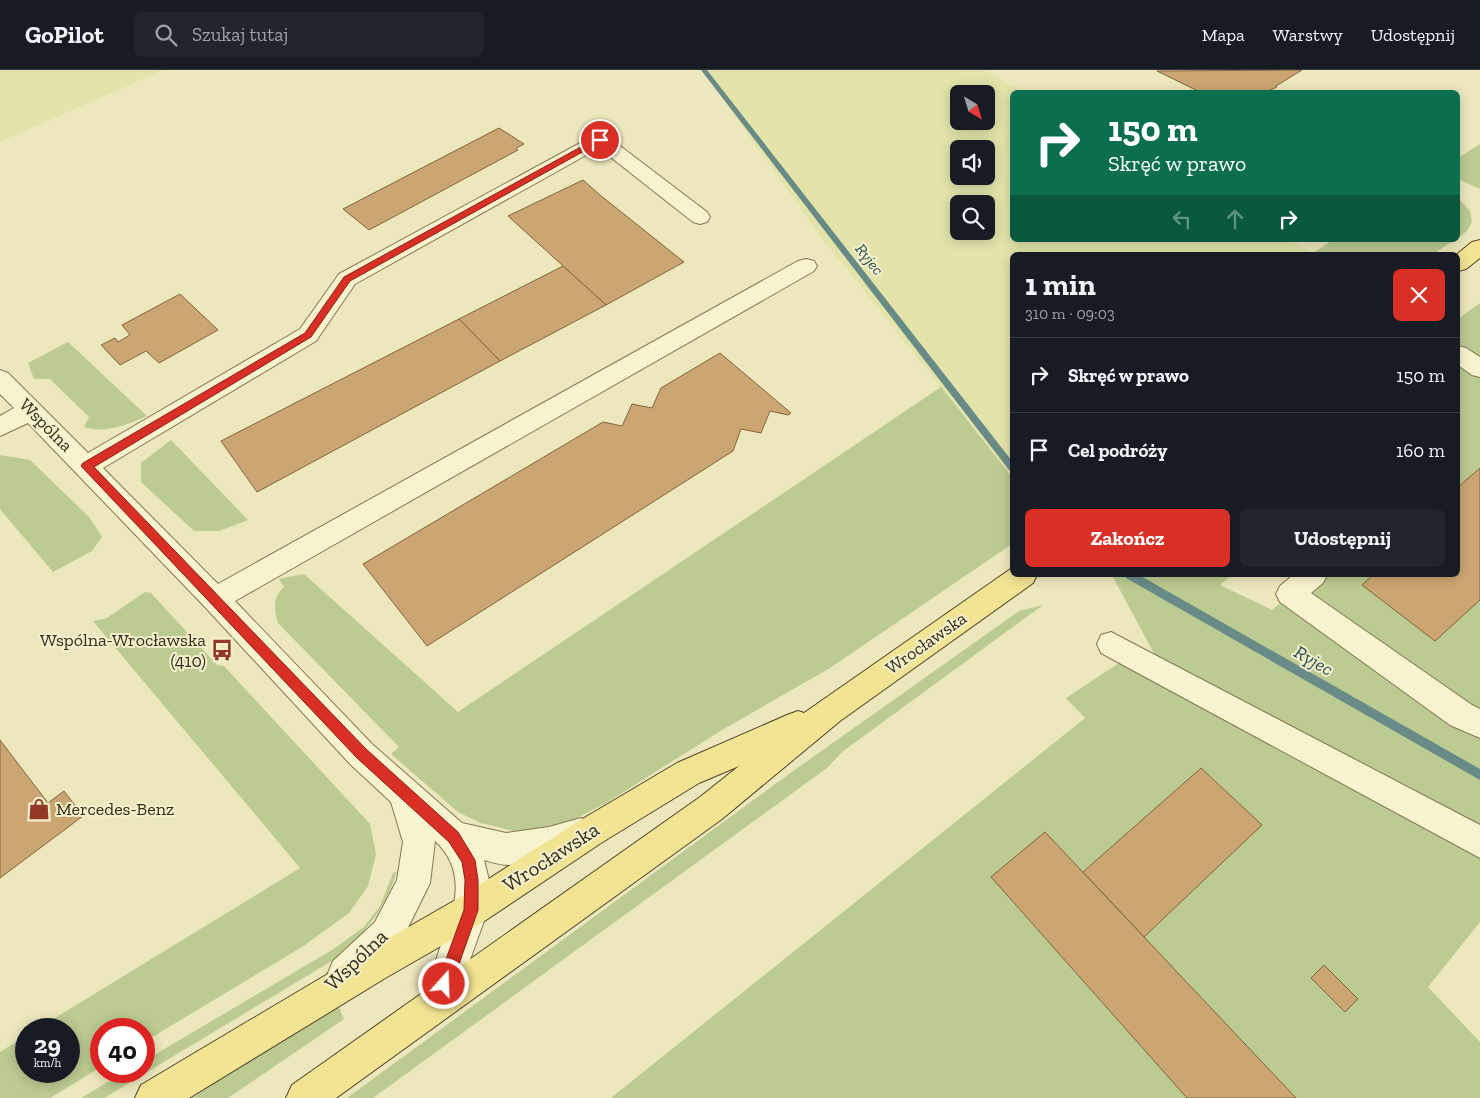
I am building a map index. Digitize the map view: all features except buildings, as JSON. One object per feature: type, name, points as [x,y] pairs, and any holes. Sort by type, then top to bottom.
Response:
[{"type":"main road","points":[[1460,262],[1480,247]]},
{"type":"main road","name":"Wrocławska","points":[[304,1098],[711,808],[829,711],[1020,577]]},
{"type":"main road","name":"Wrocławska","points":[[154,1098],[306,1006],[471,910],[590,832],[688,773],[829,711]]},
{"type":"street","points":[[87,466],[308,335],[347,279],[600,140],[700,217]]},
{"type":"street","points":[[215,599],[806,266]]},
{"type":"street","points":[[1460,355],[1480,369]]},
{"type":"street","name":"Wspólna","points":[[0,380],[87,466],[361,754],[454,837],[468,860],[472,880],[471,910],[438,1003]]},
{"type":"street","points":[[0,427],[30,410]]},
{"type":"street","points":[[1311,577],[1290,594],[1461,715],[1480,724]]},
{"type":"street","points":[[1112,644],[1480,842]]},
{"type":"street","name":"Wspólna","points":[[306,1006],[387,934],[413,883],[419,842],[405,794]]},
{"type":"street","points":[[454,837],[506,849],[549,843],[590,832]]},
{"type":"green space","points":[[0,70],[163,70],[0,142]]},
{"type":"green space","points":[[702,70],[983,70],[1019,90],[1010,90],[1010,242],[1294,242],[1312,252],[1010,252],[1010,474],[822,238]]},
{"type":"green space","points":[[1480,144],[1480,189],[1460,180],[1460,157]]},
{"type":"green space","points":[[1460,200],[1470,211],[1472,222],[1467,231],[1460,236]]},
{"type":"green space","points":[[1329,242],[1451,242],[1436,252],[1314,252]]},
{"type":"green space","points":[[1480,303],[1480,922],[1428,987],[1480,1042],[1480,1098],[611,1098],[1085,718],[1066,698],[1122,661],[1313,769],[1313,752],[1164,672],[1113,577],[1230,577],[1220,585],[1272,610],[1311,577],[1460,577],[1460,318]]},
{"type":"green space","points":[[68,342],[147,416],[108,429],[100,430],[84,427],[89,417],[50,379],[34,379],[28,363]]},
{"type":"green space","points":[[941,387],[1010,474],[1010,545],[830,668],[722,730],[606,803],[558,828],[514,831],[481,823],[458,812],[391,754],[399,747],[278,623],[275,604],[277,595],[284,587],[279,579],[304,574],[458,712]]},
{"type":"green space","points":[[171,440],[248,520],[219,531],[194,531],[141,482],[141,463]]},
{"type":"green space","points":[[0,455],[30,460],[89,517],[102,537],[92,551],[53,572],[0,509]]},
{"type":"green space","points":[[145,592],[151,593],[217,665],[224,666],[370,824],[376,854],[368,886],[349,913],[302,947],[155,1035],[155,1018],[90,1018],[90,1074],[80,1080],[80,1018],[55,1018],[300,868],[93,621],[107,618]]},
{"type":"green space","points":[[1043,605],[842,752],[827,768],[373,1098],[347,1098],[789,774],[1019,611]]},
{"type":"green space","points":[[397,871],[386,898],[373,920],[356,940],[335,959],[155,1067],[155,1055],[332,950],[364,927],[380,906],[393,873]]},
{"type":"green space","points":[[337,1003],[344,1019],[228,1098],[192,1098]]},
{"type":"green space","points":[[15,1043],[15,1083],[75,1083],[50,1098],[0,1098],[0,1052]]},
{"type":"green space","points":[[106,1083],[129,1083],[104,1098],[81,1098]]},
{"type":"waterway","name":"Ryjec","points":[[704,70],[1010,464]]},
{"type":"waterway","name":"Ryjec","points":[[1134,577],[1480,775]]},
{"type":"place","name":"Wspólna-Wrocławska (410)","points":[[222,650]]},
{"type":"place","name":"Mercedes-Benz","points":[[39,809]]},
{"type":"route","points":[[444,984],[471,910],[472,880],[468,860],[454,837],[361,754],[87,466],[308,335],[347,279],[600,140]]}]
